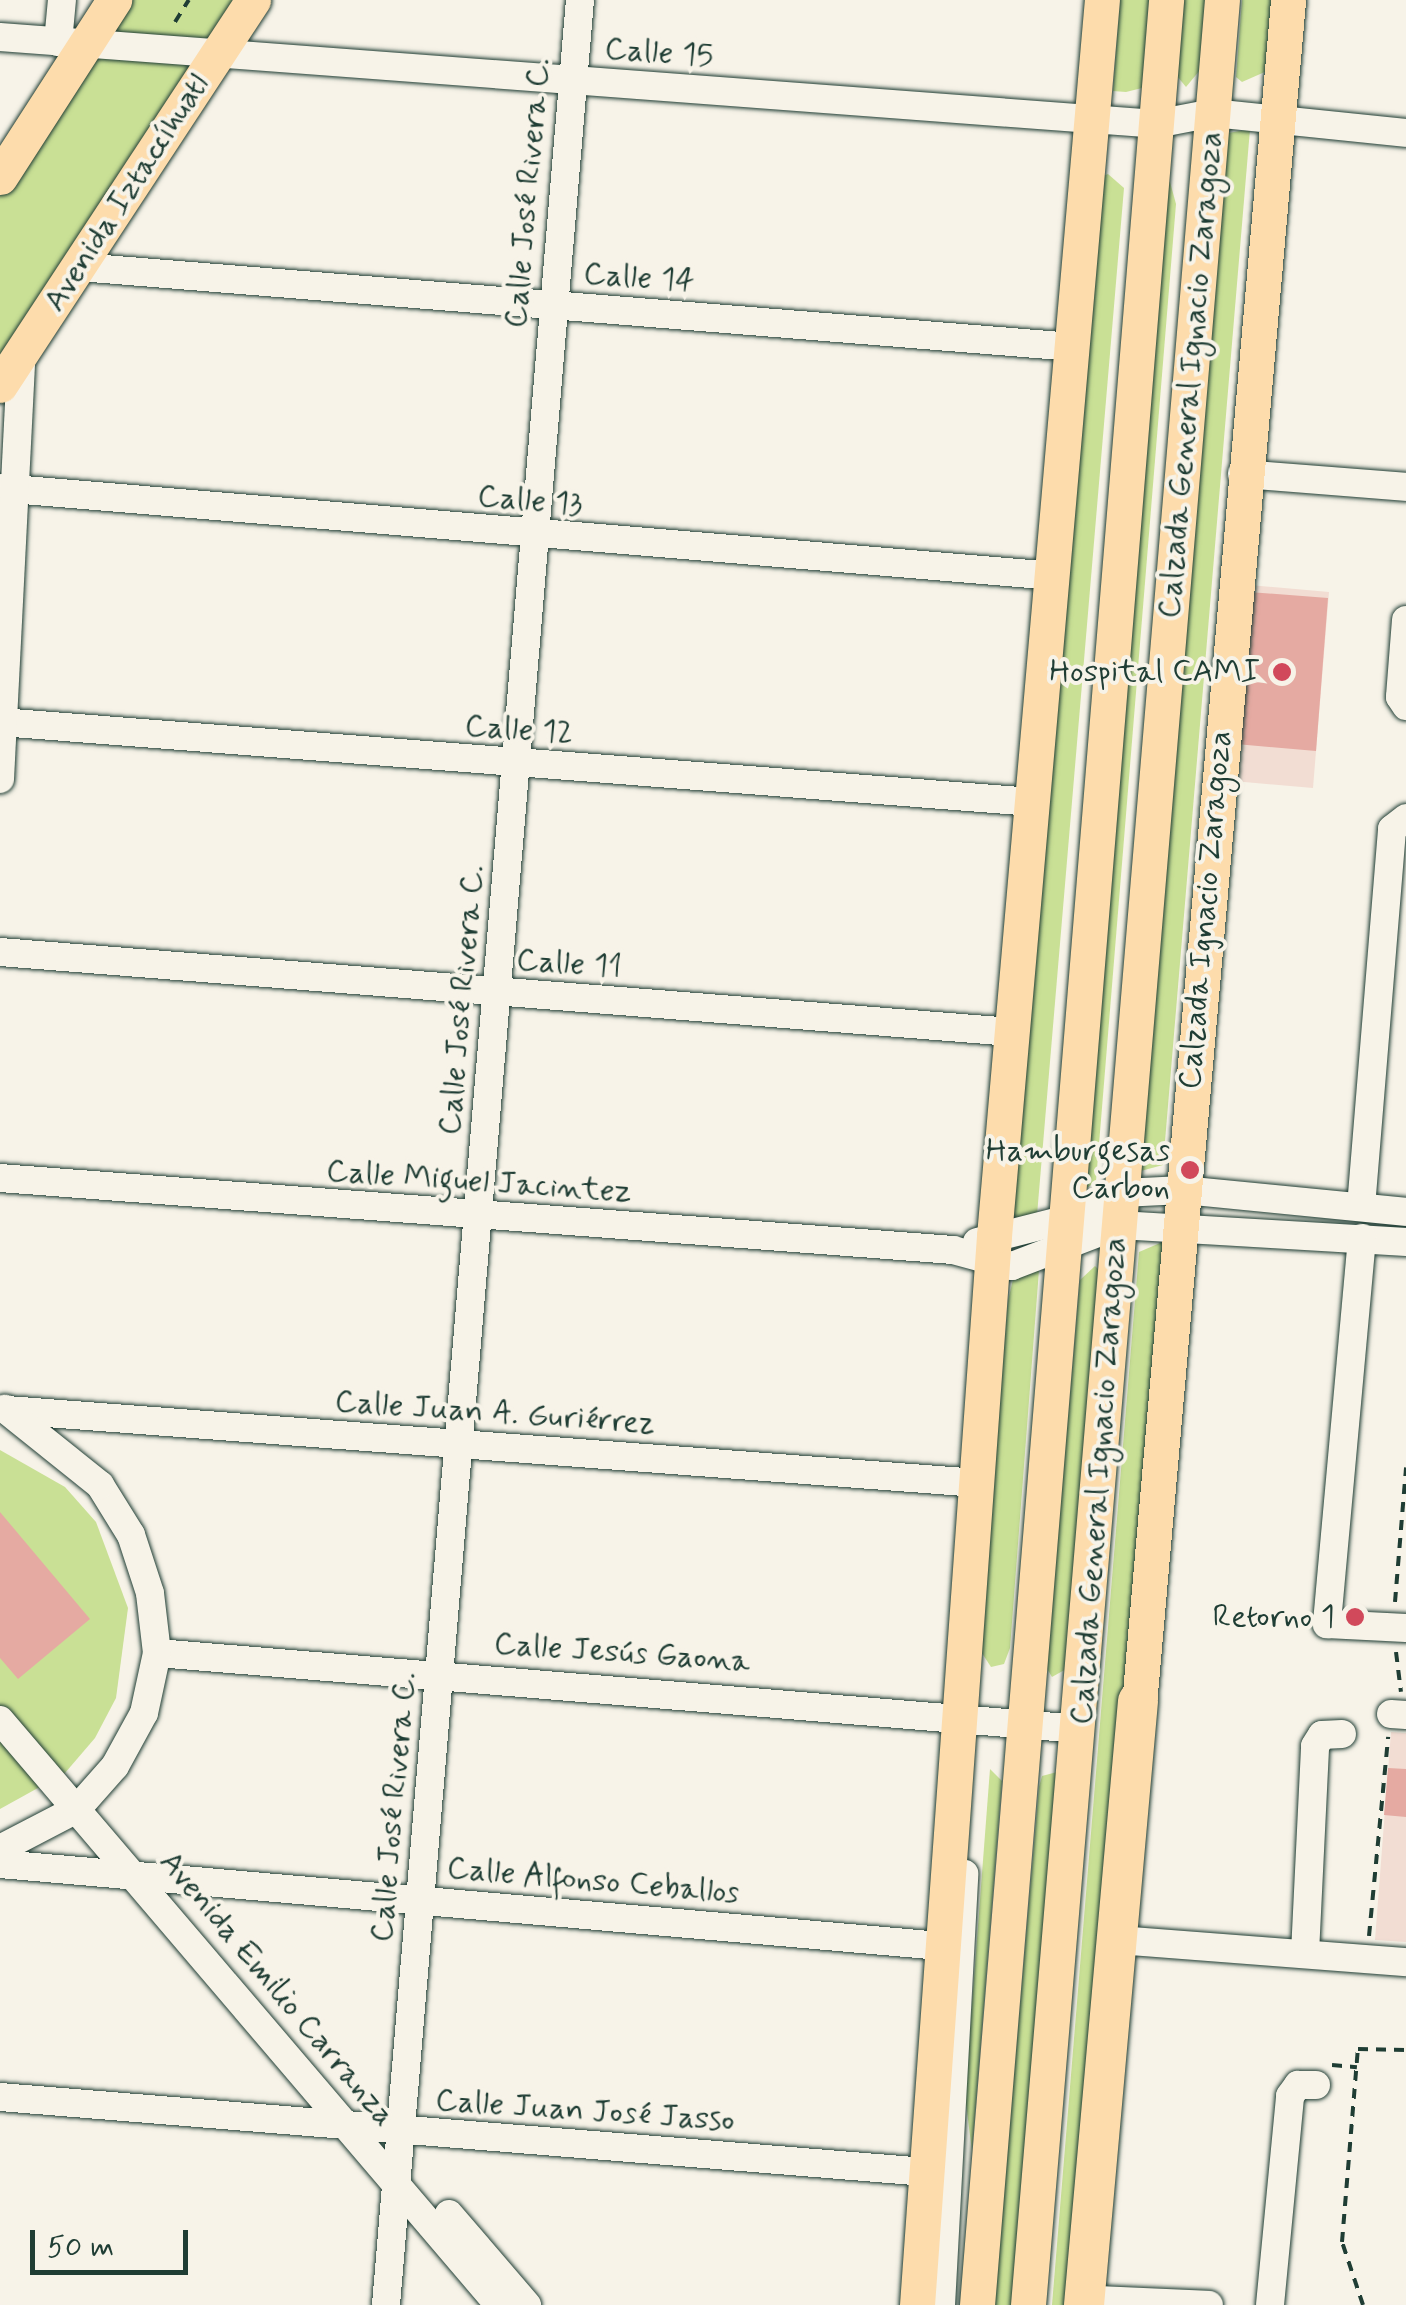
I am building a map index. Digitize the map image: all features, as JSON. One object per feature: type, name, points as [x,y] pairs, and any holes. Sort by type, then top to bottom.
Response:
[{"type":"highway","points":[[1092,2299],[1138,1701]]},
{"type":"main road","points":[[0,178],[71,43],[114,0]]},
{"type":"main road","name":"Avenida Iztaccíhuatl","points":[[0,384],[253,0]]},
{"type":"main road","points":[[917,2305],[926,2172],[944,2074],[941,1946],[962,1713],[993,1250],[1102,0]]},
{"type":"main road","name":"Calzada General Ignacio Zaragoza","points":[[977,2305],[1166,0]]},
{"type":"main road","name":"Calzada General Ignacio Zaragoza","points":[[1028,2305],[1080,1729],[1222,0]]},
{"type":"main road","name":"Calzada Ignacio Zaragoza","points":[[1138,1701],[1242,474],[1288,0]]},
{"type":"main road","name":"Calzada General Ignacio Zaragoza","points":[[1092,2299],[1132,1941],[1138,1701]]},
{"type":"street","points":[[62,0],[71,43]]},
{"type":"street","name":"Calle José Rivera C.","points":[[386,2305],[580,0]]},
{"type":"street","name":"Calle 15","points":[[0,37],[1156,124],[1213,113],[1406,134]]},
{"type":"street","name":"Calle 14","points":[[79,266],[1074,347]]},
{"type":"street","points":[[0,779],[10,489],[22,351]]},
{"type":"street","points":[[1242,474],[1406,487]]},
{"type":"street","name":"Calle 13","points":[[10,489],[536,537],[1054,576]]},
{"type":"street","points":[[1406,620],[1400,697],[1406,706]]},
{"type":"street","name":"Calle 12","points":[[2,722],[518,766],[1033,802]]},
{"type":"street","points":[[1361,1207],[1392,824],[1406,818]]},
{"type":"street","name":"Calle 11","points":[[0,952],[1014,1032]]},
{"type":"street","name":"Calle Miguel Jacintez","points":[[0,1178],[478,1218],[953,1250],[993,1250],[1062,1236],[1121,1209]]},
{"type":"street","points":[[1182,1207],[1406,1242]]},
{"type":"street","points":[[1121,1209],[1361,1207],[1406,1212]]},
{"type":"street","points":[[1362,1238],[1327,1624],[1400,1628]]},
{"type":"street","points":[[0,1849],[77,1810],[114,1766],[144,1713],[158,1653],[150,1592],[121,1518],[100,1485],[3,1409]]},
{"type":"street","name":"Calle Juan A. Guriérrez","points":[[3,1409],[978,1483]]},
{"type":"street","name":"Calle Jesús Gaona","points":[[158,1653],[962,1713],[1080,1729]]},
{"type":"street","points":[[941,2305],[944,2074],[968,1782],[962,1713]]},
{"type":"street","name":"Avenida Emilio Carranza","points":[[0,1720],[139,1877],[499,2305]]},
{"type":"street","points":[[1305,1953],[1315,1746],[1322,1735],[1342,1734]]},
{"type":"street","name":"Calle Alfonso Ceballos","points":[[0,1864],[941,1946]]},
{"type":"street","points":[[1132,1941],[1406,1962]]},
{"type":"street","points":[[1270,2305],[1290,2096],[1298,2085],[1316,2085]]},
{"type":"street","name":"Calle Juan José Jasso","points":[[0,2097],[926,2172]]},
{"type":"street","points":[[449,2214],[526,2305]]},
{"type":"street","points":[[1092,2299],[1209,2305]]},
{"type":"path","points":[[175,22],[189,0]]},
{"type":"path","points":[[1366,1958],[1402,1702],[1400,1628],[1406,1468]]},
{"type":"path","points":[[1363,2305],[1342,2242],[1358,2049],[1406,2050]]},
{"type":"shaded area","name":"Hospital CAMI","points":[[1249,585],[1329,592],[1313,788],[1233,781]]},
{"type":"shaded area","points":[[1391,1732],[1406,1733],[1406,1942],[1375,1940]]},
{"type":"green space","points":[[127,0],[239,0],[0,371],[0,196]]},
{"type":"green space","points":[[1120,0],[1150,0],[1142,88],[1126,92],[1113,91]]},
{"type":"green space","points":[[1183,0],[1205,0],[1200,70],[1186,87],[1177,76]]},
{"type":"green space","points":[[1242,0],[1279,0],[1267,71],[1242,82],[1236,77]]},
{"type":"green space","points":[[1250,129],[1163,1165],[1137,1172],[1218,135]]},
{"type":"green space","points":[[1108,174],[1124,188],[1037,1215],[1016,1218],[1008,1209],[1098,178]]},
{"type":"green space","points":[[1170,182],[1176,204],[1096,1181],[1082,1192],[1159,186]]},
{"type":"green space","points":[[1167,1240],[1104,2305],[1052,2305],[1139,1252]]},
{"type":"green space","points":[[1095,1266],[1101,1272],[1068,1668],[1052,1677],[1046,1667],[1080,1280]]},
{"type":"green space","points":[[1039,1270],[1010,1648],[1004,1664],[991,1667],[978,1647],[1008,1301],[1014,1275]]},
{"type":"green space","points":[[0,1450],[65,1487],[96,1522],[128,1608],[116,1698],[95,1738],[65,1773],[0,1809]]},
{"type":"green space","points":[[990,1769],[1002,1781],[972,2151],[965,2096]]},
{"type":"green space","points":[[1057,1772],[1013,2305],[994,2305],[1039,1787],[1042,1776]]},
{"type":"building","name":"Hospital CAMI","points":[[1249,592],[1328,598],[1316,751],[1236,744]]},
{"type":"building","points":[[0,1512],[90,1619],[18,1679],[0,1658]]},
{"type":"building","points":[[1388,1768],[1406,1769],[1406,1817],[1384,1815]]},
{"type":"place","name":"Hospital CAMI","points":[[1282,672]]},
{"type":"place","name":"Hamburgesas Carbon","points":[[1190,1170]]},
{"type":"place","name":"Retorno 1","points":[[1355,1617]]}]
